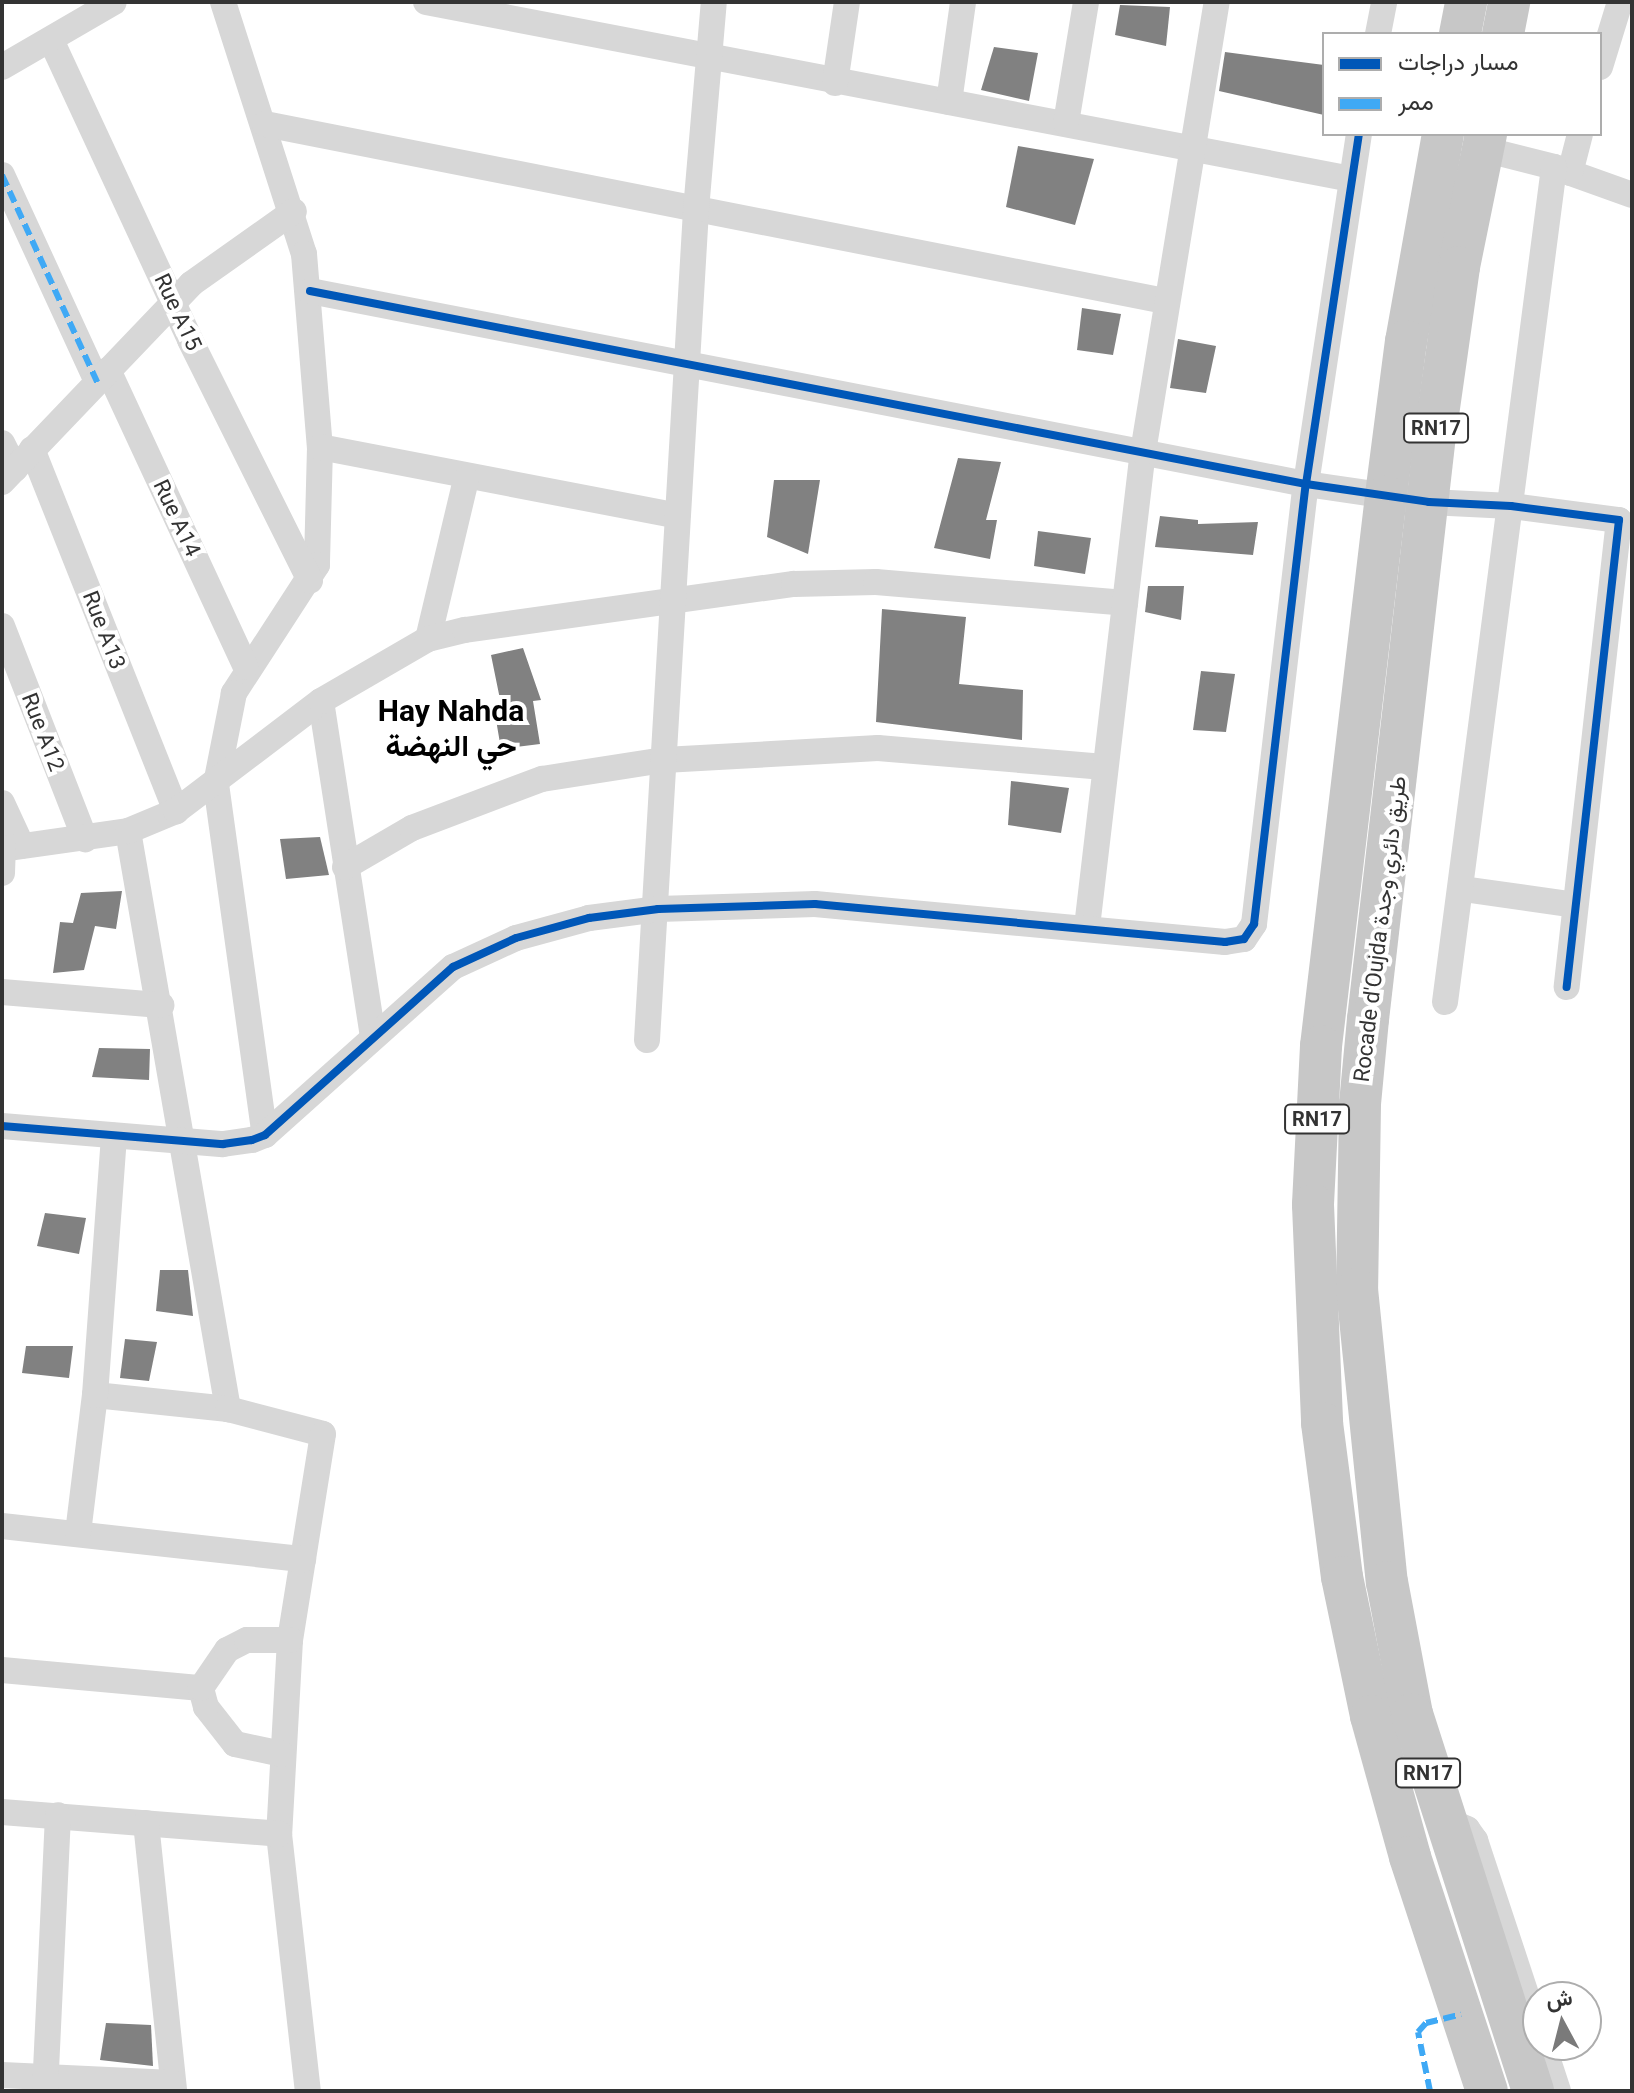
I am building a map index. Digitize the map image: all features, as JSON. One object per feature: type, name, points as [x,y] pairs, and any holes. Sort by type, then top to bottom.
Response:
[{"type":"highway","points":[[1460,32],[1466,2]]},
{"type":"highway","points":[[1503,32],[1509,2]]},
{"type":"highway","name":"Rocade d'Oujda طريق دائري وجدة","points":[[1443,136],[1406,341],[1386,496],[1321,1046],[1313,1205],[1322,1423],[1342,1577],[1371,1716],[1410,1857],[1487,2091]]},
{"type":"highway","name":"Rocade d'Oujda طريق دائري وجدة","points":[[1485,142],[1459,267],[1361,1090],[1357,1289],[1387,1582],[1412,1714],[1533,2091]]},
{"type":"street","points":[[2,67],[114,2]]},
{"type":"street","points":[[223,2],[294,211],[310,291],[320,447],[321,549],[310,581],[246,667],[225,719],[216,784],[265,1135]]},
{"type":"street","points":[[426,2],[708,55],[835,83],[1066,123],[1351,179]]},
{"type":"street","points":[[647,1040],[658,909],[696,210],[714,2]]},
{"type":"street","points":[[835,83],[847,2]]},
{"type":"street","points":[[949,102],[963,2]]},
{"type":"street","points":[[1066,123],[1086,2]]},
{"type":"street","points":[[1087,927],[1143,452],[1165,301],[1217,2]]},
{"type":"street","points":[[1378,32],[1384,2]]},
{"type":"street","points":[[1602,60],[1620,2]]},
{"type":"street","name":"Rue A15","points":[[51,40],[172,302],[310,581]]},
{"type":"street","points":[[265,124],[1165,301]]},
{"type":"street","points":[[2,1126],[223,1144],[265,1135],[373,1035],[453,967],[484,951],[589,918],[658,909],[815,904],[1225,942],[1244,939],[1254,924],[1306,484],[1359,136]]},
{"type":"street","points":[[1445,1002],[1463,889],[1511,506],[1562,170],[1579,136]]},
{"type":"street","points":[[1485,142],[1632,195]]},
{"type":"street","name":"Rue A14","points":[[2,175],[246,667]]},
{"type":"street","points":[[8,476],[172,302],[212,265],[294,211]]},
{"type":"street","points":[[310,291],[1306,484],[1429,502],[1511,506],[1619,520],[1567,987]]},
{"type":"street","points":[[2,443],[8,476]]},
{"type":"street","points":[[320,447],[466,479],[677,516]]},
{"type":"street","name":"Rue A13","points":[[32,449],[176,811]]},
{"type":"street","points":[[428,639],[466,479]]},
{"type":"street","points":[[9,848],[128,831],[176,811],[216,784],[321,701],[428,639],[674,599],[794,584],[876,582],[1125,603]]},
{"type":"street","name":"Rue A12","points":[[2,626],[85,839]]},
{"type":"street","points":[[321,701],[373,1035]]},
{"type":"street","points":[[345,867],[412,828],[542,779],[664,760],[878,748],[1104,767]]},
{"type":"street","points":[[2,803],[9,848],[2,873]]},
{"type":"street","points":[[128,831],[161,1005],[228,1409]]},
{"type":"street","points":[[1463,889],[1575,905]]},
{"type":"street","points":[[2,992],[161,1005]]},
{"type":"street","points":[[78,1533],[95,1395],[114,1136]]},
{"type":"street","points":[[95,1395],[228,1409],[323,1434],[290,1640],[279,1834],[308,2091]]},
{"type":"street","points":[[2,1526],[303,1559]]},
{"type":"street","points":[[282,1754],[235,1744],[206,1707],[201,1688],[227,1650],[247,1640],[290,1640]]},
{"type":"street","points":[[2,1670],[201,1688]]},
{"type":"street","points":[[2,1812],[279,1834]]},
{"type":"street","points":[[45,2085],[58,1815]]},
{"type":"street","points":[[1443,1818],[1467,1829],[1475,1840],[1522,1982]]},
{"type":"street","points":[[2,2075],[45,2085],[173,2087],[146,1823]]},
{"type":"street","points":[[1548,2061],[1558,2091]]},
{"type":"building","points":[[1120,5],[1170,7],[1166,46],[1115,35]]},
{"type":"building","points":[[994,47],[1038,53],[1029,101],[981,90]]},
{"type":"building","points":[[1225,52],[1322,65],[1322,115],[1219,91]]},
{"type":"building","points":[[1018,146],[1094,159],[1075,225],[1006,207]]},
{"type":"building","points":[[1082,308],[1121,314],[1113,355],[1077,350]]},
{"type":"building","points":[[1178,339],[1216,346],[1206,393],[1170,388]]},
{"type":"building","points":[[958,458],[1001,462],[986,520],[997,520],[990,559],[934,548]]},
{"type":"building","points":[[774,480],[820,480],[808,554],[767,537]]},
{"type":"building","points":[[1160,516],[1198,520],[1198,524],[1258,522],[1253,555],[1155,547]]},
{"type":"building","points":[[1038,531],[1091,538],[1085,574],[1034,566]]},
{"type":"building","points":[[1148,586],[1184,586],[1181,620],[1145,612]]},
{"type":"building","points":[[882,609],[966,617],[959,684],[1023,690],[1022,740],[876,722]]},
{"type":"building","points":[[523,648],[541,700],[533,701],[540,744],[501,749],[495,714],[503,714],[491,655]]},
{"type":"building","points":[[1201,671],[1235,674],[1226,732],[1193,730]]},
{"type":"building","points":[[1011,781],[1069,788],[1061,833],[1008,825]]},
{"type":"building","points":[[320,837],[329,875],[286,879],[280,839]]},
{"type":"building","points":[[122,891],[116,929],[95,926],[84,970],[53,973],[60,922],[73,923],[81,893]]},
{"type":"building","points":[[99,1048],[150,1049],[149,1080],[92,1077]]},
{"type":"building","points":[[45,1213],[86,1218],[79,1254],[37,1246]]},
{"type":"building","points":[[160,1270],[188,1270],[193,1316],[156,1311]]},
{"type":"building","points":[[125,1339],[157,1342],[149,1381],[120,1378]]},
{"type":"building","points":[[26,1346],[73,1346],[69,1378],[22,1373]]},
{"type":"building","points":[[106,2023],[151,2025],[153,2066],[100,2060]]},
{"type":"marked path","points":[[2,175],[97,382]]},
{"type":"marked path","points":[[1430,2091],[1418,2032],[1426,2023],[1461,2014]]},
{"type":"cycle path","points":[[2,1126],[223,1144],[252,1140],[265,1135],[453,967],[516,938],[589,918],[658,909],[815,904],[1225,942],[1244,939],[1254,924],[1306,484],[1359,136]]},
{"type":"cycle path","points":[[310,291],[1306,484],[1429,502],[1511,506],[1619,520],[1567,987]]},
{"type":"district","name":"Hay Nahda حي النهضة","points":[[451,728]]}]
